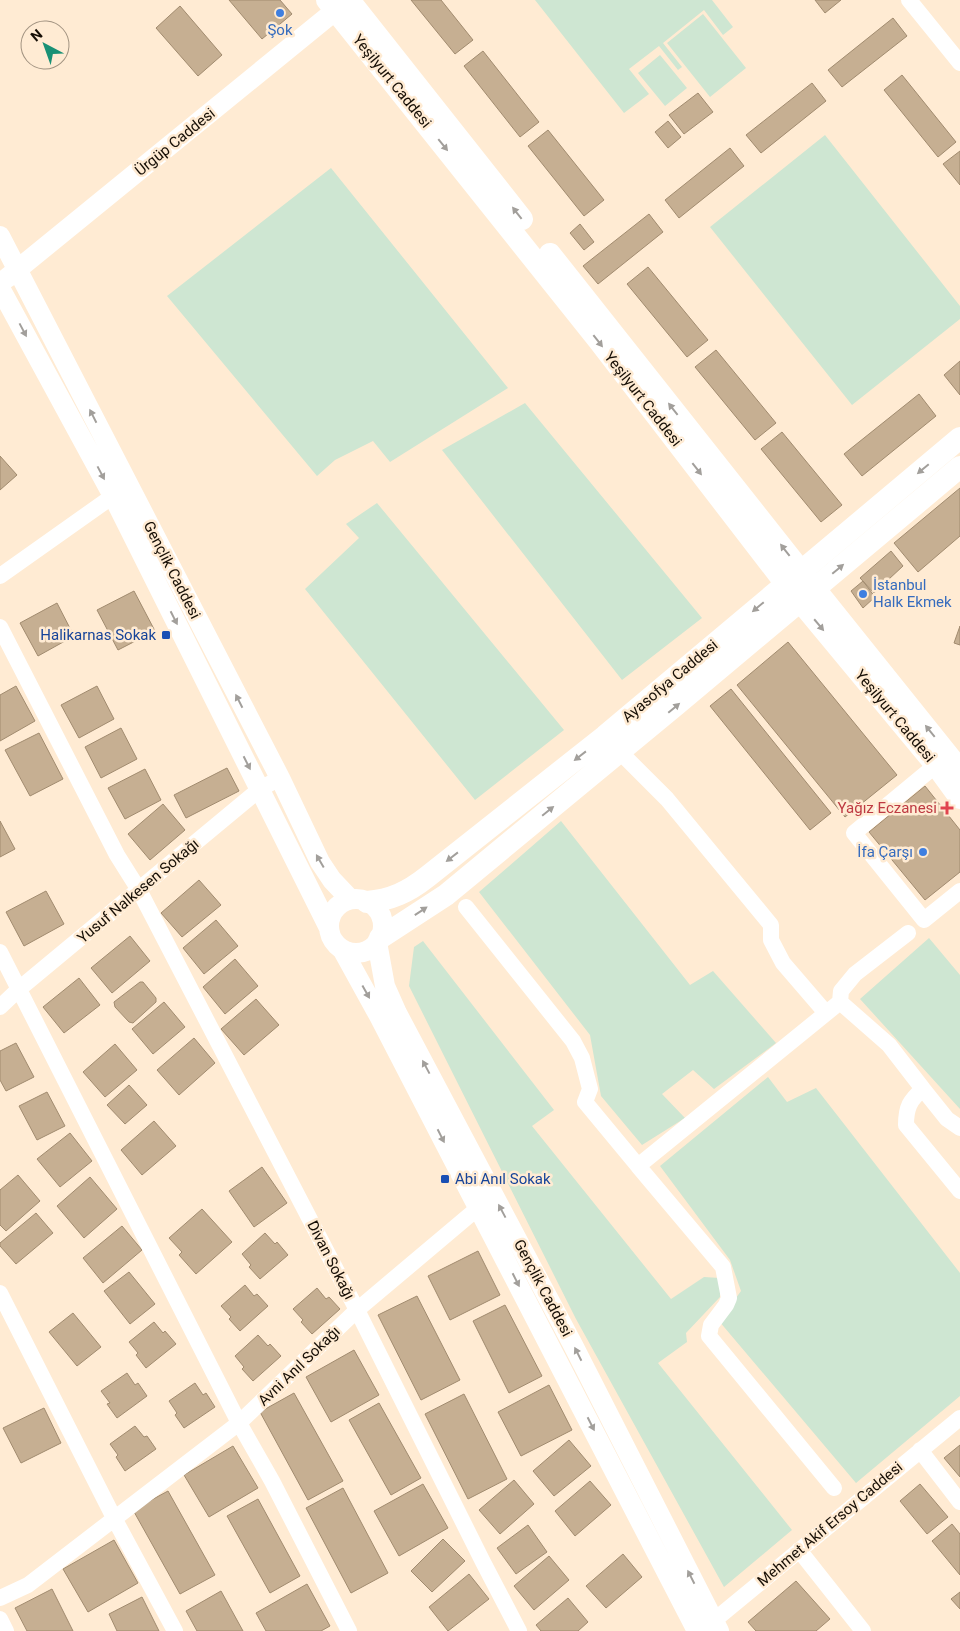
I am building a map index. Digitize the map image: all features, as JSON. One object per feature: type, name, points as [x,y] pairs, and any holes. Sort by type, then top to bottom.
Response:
[{"type":"main road","name":"Yeşilyurt Caddesi","points":[[342,2],[807,595],[948,763],[960,798]]},
{"type":"main road","name":"Ayasofya Caddesi","points":[[378,940],[446,894],[793,577],[960,438]]},
{"type":"main road","name":"Ayasofya Caddesi","points":[[358,900],[382,901],[413,888],[612,744],[807,595],[960,467]]},
{"type":"street","points":[[912,1],[960,63]]},
{"type":"street","name":"Ürgüp Caddesi","points":[[0,286],[342,2]]},
{"type":"street","name":"Gençlik Caddesi","points":[[0,236],[280,778],[320,862],[332,880],[358,900]]},
{"type":"street","name":"Gençlik Caddesi","points":[[0,286],[113,496],[329,928]]},
{"type":"street","points":[[0,576],[113,496]]},
{"type":"street","name":"Divan Sokağı","points":[[0,627],[116,854],[140,890],[357,1310],[478,1554],[519,1631]]},
{"type":"street","points":[[612,744],[668,799],[772,925],[771,940],[783,963],[826,1013]]},
{"type":"street","points":[[948,763],[854,833],[924,920],[960,891]]},
{"type":"street","name":"Yusuf Nalkesen Sokağı","points":[[0,1007],[19,989],[260,789],[280,778]]},
{"type":"street","points":[[358,900],[374,906],[380,913],[383,930],[378,940],[368,950],[359,953],[342,949],[336,944],[329,928],[330,918],[334,910],[341,904],[358,900]]},
{"type":"street","points":[[466,908],[573,1041],[582,1058],[590,1089],[585,1102],[723,1268],[728,1298],[726,1305],[711,1325],[709,1336],[834,1488]]},
{"type":"street","points":[[638,1166],[840,1002],[842,991],[855,974],[908,932]]},
{"type":"street","name":"Gençlik Caddesi","points":[[378,940],[385,986],[397,1012],[573,1345],[708,1628]]},
{"type":"street","name":"Gençlik Caddesi","points":[[342,949],[379,1016],[478,1208],[708,1628]]},
{"type":"street","points":[[0,952],[240,1423],[349,1631]]},
{"type":"street","points":[[840,1002],[890,1045],[947,1119],[960,1128]]},
{"type":"street","points":[[923,1089],[912,1099],[906,1113],[906,1125],[960,1191]]},
{"type":"street","name":"Avni Anıl Sokağı","points":[[0,1598],[28,1585],[240,1423],[357,1310],[478,1208]]},
{"type":"street","points":[[0,1292],[114,1518],[175,1631]]},
{"type":"street","name":"Mehmet Akif Ersoy Caddesi","points":[[708,1628],[799,1550],[960,1418]]},
{"type":"street","points":[[920,1450],[960,1502]]},
{"type":"street","points":[[799,1550],[863,1631]]},
{"type":"street","points":[[0,1619],[6,1631]]},
{"type":"green space","points":[[535,0],[712,0],[733,27],[723,35],[704,10],[663,43],[682,67],[678,70],[659,46],[629,69],[649,94],[624,113]]},
{"type":"green space","points":[[703,14],[746,68],[710,97],[667,43]]},
{"type":"green space","points":[[660,55],[687,88],[665,106],[638,73]]},
{"type":"green space","points":[[825,135],[960,306],[960,319],[852,405],[710,227]]},
{"type":"green space","points":[[331,168],[508,388],[390,462],[373,441],[335,460],[317,476],[167,296]]},
{"type":"green space","points":[[525,403],[702,618],[622,680],[442,450]]},
{"type":"green space","points":[[377,503],[564,730],[475,800],[305,589],[359,538],[346,524]]},
{"type":"green space","points":[[561,821],[690,985],[713,971],[776,1043],[714,1089],[693,1070],[662,1094],[685,1118],[642,1145],[601,1096],[590,1035],[479,892]]},
{"type":"green space","points":[[929,938],[960,975],[960,1109],[860,999]]},
{"type":"green space","points":[[423,941],[554,1110],[532,1126],[671,1299],[704,1277],[720,1278],[720,1297],[686,1333],[687,1342],[658,1363],[792,1530],[724,1587],[576,1319],[409,986],[414,947]]},
{"type":"green space","points":[[768,1077],[787,1102],[816,1088],[960,1273],[960,1396],[856,1483],[719,1321],[741,1291],[730,1260],[660,1166]]},
{"type":"building","points":[[229,0],[280,0],[292,14],[262,39]]},
{"type":"building","points":[[411,0],[441,0],[473,40],[455,54]]},
{"type":"building","points":[[815,0],[841,0],[825,13]]},
{"type":"building","points":[[180,6],[222,55],[198,76],[156,28]]},
{"type":"building","points":[[893,18],[907,36],[842,87],[828,70]]},
{"type":"building","points":[[483,51],[539,122],[520,137],[464,66]]},
{"type":"building","points":[[902,75],[956,142],[938,157],[884,90]]},
{"type":"building","points":[[812,83],[826,101],[761,153],[746,135]]},
{"type":"building","points":[[698,93],[713,112],[684,134],[669,115]]},
{"type":"building","points":[[668,121],[681,137],[668,148],[655,132]]},
{"type":"building","points":[[548,130],[604,200],[584,216],[528,146]]},
{"type":"building","points":[[730,148],[744,166],[679,218],[665,200]]},
{"type":"building","points":[[960,151],[960,185],[943,164]]},
{"type":"building","points":[[649,214],[663,232],[598,284],[583,266]]},
{"type":"building","points":[[580,224],[594,242],[584,250],[570,233]]},
{"type":"building","points":[[648,267],[708,340],[687,357],[627,284]]},
{"type":"building","points":[[716,350],[776,423],[755,440],[695,367]]},
{"type":"building","points":[[960,361],[960,395],[944,375]]},
{"type":"building","points":[[919,394],[936,416],[862,476],[844,454]]},
{"type":"building","points":[[782,432],[842,505],[821,522],[761,449]]},
{"type":"building","points":[[0,456],[17,475],[0,490]]},
{"type":"building","points":[[960,488],[960,536],[918,572],[894,543]]},
{"type":"building","points":[[891,551],[903,566],[874,593],[860,578]]},
{"type":"building","name":"İstanbul Halk Ekmek","points":[[863,581],[875,597],[863,608],[851,591]]},
{"type":"building","points":[[134,591],[155,631],[118,650],[97,610]]},
{"type":"building","points":[[57,603],[74,636],[38,656],[20,623]]},
{"type":"building","points":[[960,626],[960,645],[954,643]]},
{"type":"building","points":[[788,642],[897,775],[845,817],[737,685]]},
{"type":"building","points":[[16,686],[35,721],[0,741],[0,695]]},
{"type":"building","points":[[97,686],[114,719],[79,738],[61,705]]},
{"type":"building","points":[[731,689],[831,813],[810,830],[710,706]]},
{"type":"building","points":[[121,728],[137,759],[101,778],[85,747]]},
{"type":"building","points":[[39,733],[63,779],[30,796],[5,750]]},
{"type":"building","points":[[227,768],[239,791],[186,818],[174,795]]},
{"type":"building","points":[[145,769],[161,800],[125,819],[108,788]]},
{"type":"building","name":"İfa Çarşı","points":[[925,786],[960,830],[960,872],[925,900],[869,832]]},
{"type":"building","points":[[163,804],[185,830],[150,860],[128,834]]},
{"type":"building","points":[[0,821],[15,849],[0,857]]},
{"type":"building","points":[[199,880],[221,905],[182,937],[161,913]]},
{"type":"building","points":[[46,891],[64,924],[24,946],[6,912]]},
{"type":"building","points":[[216,920],[238,946],[204,974],[183,948]]},
{"type":"building","points":[[130,936],[150,961],[112,993],[91,968]]},
{"type":"building","points":[[235,959],[258,986],[225,1014],[203,987]]},
{"type":"building","points":[[79,978],[100,1005],[64,1033],[43,1007]]},
{"type":"building","points":[[140,982],[143,982],[156,998],[156,1002],[133,1023],[129,1022],[115,1007],[114,1002]]},
{"type":"building","points":[[256,999],[279,1025],[244,1055],[221,1029]]},
{"type":"building","points":[[164,1002],[185,1027],[153,1054],[132,1029]]},
{"type":"building","points":[[194,1038],[215,1063],[179,1095],[157,1070]]},
{"type":"building","points":[[16,1043],[34,1077],[6,1091],[0,1080],[0,1051]]},
{"type":"building","points":[[115,1044],[137,1070],[105,1097],[83,1072]]},
{"type":"building","points":[[129,1085],[147,1105],[125,1124],[107,1105]]},
{"type":"building","points":[[47,1092],[65,1126],[37,1140],[19,1106]]},
{"type":"building","points":[[154,1121],[176,1146],[142,1175],[121,1150]]},
{"type":"building","points":[[70,1133],[92,1161],[60,1187],[37,1159]]},
{"type":"building","points":[[262,1167],[287,1203],[254,1227],[229,1191]]},
{"type":"building","points":[[18,1175],[40,1201],[6,1231],[0,1225],[0,1190]]},
{"type":"building","points":[[90,1177],[117,1209],[84,1238],[57,1206]]},
{"type":"building","points":[[202,1209],[232,1242],[196,1274],[179,1255],[182,1252],[169,1238]]},
{"type":"building","points":[[36,1213],[53,1233],[16,1264],[0,1246],[0,1243]]},
{"type":"building","points":[[122,1226],[142,1250],[103,1283],[83,1258]]},
{"type":"building","points":[[265,1233],[275,1244],[277,1242],[288,1255],[260,1279],[249,1267],[251,1265],[242,1254]]},
{"type":"building","points":[[478,1251],[500,1295],[450,1320],[428,1276]]},
{"type":"building","points":[[129,1272],[155,1304],[130,1324],[104,1291]]},
{"type":"building","points":[[245,1285],[254,1296],[257,1294],[268,1306],[240,1331],[221,1306]]},
{"type":"building","points":[[317,1288],[326,1299],[329,1297],[340,1309],[312,1334],[293,1309]]},
{"type":"building","points":[[417,1296],[460,1380],[421,1400],[378,1315]]},
{"type":"building","points":[[505,1305],[542,1376],[509,1393],[473,1321]]},
{"type":"building","points":[[73,1313],[101,1347],[77,1366],[49,1332]]},
{"type":"building","points":[[154,1322],[176,1344],[146,1368],[136,1355],[138,1353],[129,1342]]},
{"type":"building","points":[[258,1335],[281,1356],[253,1381],[242,1369],[244,1367],[235,1356]]},
{"type":"building","points":[[354,1350],[379,1395],[331,1422],[306,1377]]},
{"type":"building","points":[[127,1373],[135,1385],[138,1383],[147,1396],[117,1418],[107,1404],[110,1403],[101,1391]]},
{"type":"building","points":[[195,1383],[203,1395],[206,1393],[215,1407],[184,1428],[175,1415],[177,1413],[169,1401]]},
{"type":"building","points":[[549,1385],[572,1430],[521,1456],[498,1412]]},
{"type":"building","points":[[294,1393],[343,1481],[308,1500],[260,1412]]},
{"type":"building","points":[[464,1394],[507,1479],[468,1499],[425,1414]]},
{"type":"building","points":[[379,1403],[421,1478],[391,1495],[349,1420]]},
{"type":"building","points":[[44,1408],[61,1443],[21,1463],[3,1428]]},
{"type":"building","points":[[135,1426],[144,1437],[147,1436],[156,1449],[125,1471],[116,1457],[118,1455],[110,1444]]},
{"type":"building","points":[[569,1440],[591,1466],[554,1496],[533,1471]]},
{"type":"building","points":[[960,1445],[960,1477],[944,1458]]},
{"type":"building","points":[[233,1446],[258,1488],[209,1517],[184,1475]]},
{"type":"building","points":[[514,1480],[534,1504],[500,1534],[479,1510]]},
{"type":"building","points":[[590,1481],[611,1505],[575,1536],[555,1511]]},
{"type":"building","points":[[423,1484],[448,1528],[399,1556],[374,1511]]},
{"type":"building","points":[[920,1484],[948,1517],[927,1534],[900,1501]]},
{"type":"building","points":[[343,1488],[388,1573],[351,1593],[306,1508]]},
{"type":"building","points":[[168,1491],[215,1575],[180,1594],[133,1510]]},
{"type":"building","points":[[258,1499],[300,1576],[270,1593],[227,1516]]},
{"type":"building","points":[[952,1524],[960,1534],[960,1575],[932,1541]]},
{"type":"building","points":[[528,1525],[547,1552],[516,1574],[497,1548]]},
{"type":"building","points":[[443,1539],[465,1561],[432,1592],[411,1571]]},
{"type":"building","points":[[114,1540],[138,1583],[88,1612],[63,1569]]},
{"type":"building","points":[[623,1554],[642,1577],[606,1608],[586,1586]]},
{"type":"building","points":[[549,1556],[569,1580],[534,1610],[514,1586]]},
{"type":"building","points":[[469,1574],[489,1599],[448,1631],[429,1607]]},
{"type":"building","points":[[796,1581],[830,1619],[816,1631],[756,1631],[748,1622]]},
{"type":"building","points":[[307,1584],[330,1626],[321,1631],[266,1631],[256,1613]]},
{"type":"building","points":[[52,1589],[73,1631],[27,1631],[15,1608]]},
{"type":"building","points":[[221,1591],[243,1631],[197,1631],[186,1611]]},
{"type":"building","points":[[960,1592],[960,1609],[951,1599]]},
{"type":"building","points":[[142,1597],[159,1631],[117,1631],[109,1614]]},
{"type":"building","points":[[568,1598],[588,1622],[578,1631],[541,1631],[536,1625]]},
{"type":"place","name":"Şok","points":[[280,13]]},
{"type":"place","name":"İstanbul Halk Ekmek","points":[[863,594]]},
{"type":"place","name":"Halikarnas Sokak","points":[[166,635]]},
{"type":"place","name":"Yağız Eczanesi","points":[[947,808]]},
{"type":"place","name":"İfa Çarşı","points":[[923,852]]},
{"type":"place","name":"Abi Anıl Sokak","points":[[445,1179]]}]
